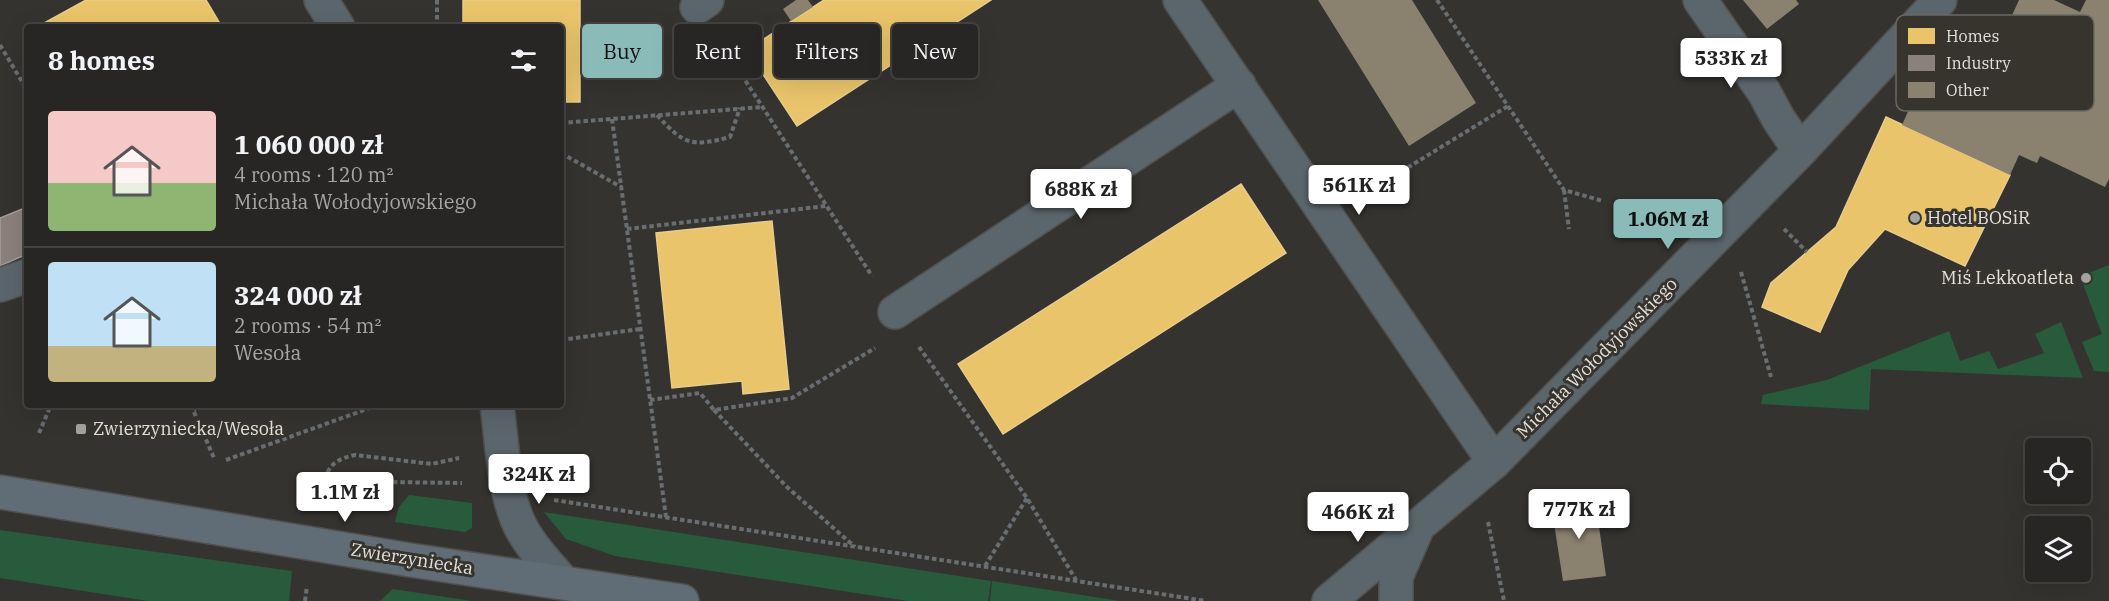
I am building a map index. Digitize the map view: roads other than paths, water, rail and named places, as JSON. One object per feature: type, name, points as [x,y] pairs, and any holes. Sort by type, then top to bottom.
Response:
[{"type":"main road","name":"Zwierzyniecka","points":[[0,492],[410,560],[682,601]]},
{"type":"street","points":[[1180,0],[1329,216],[1494,462]]},
{"type":"street","points":[[1700,0],[1764,92],[1800,151]]},
{"type":"street","name":"Michała Wołodyjowskiego","points":[[1926,15],[1940,0]]},
{"type":"street","name":"Michała Wołodyjowskiego","points":[[1329,601],[1494,462],[1800,151],[1896,47]]},
{"type":"street","points":[[901,321],[1239,85]]},
{"type":"street","points":[[0,285],[24,277]]},
{"type":"street","points":[[497,408],[509,493],[517,520],[537,552],[563,582]]},
{"type":"street","name":"Michała Wołodyjowskiego","points":[[1396,601],[1396,577],[1420,524]]},
{"type":"place","name":"Hotel BOSiR","points":[[1915,218]]},
{"type":"place","name":"Miś Lekkoatleta","points":[[2086,278]]},
{"type":"place","name":"Zwierzyniecka/Wesoła","points":[[81,429]]}]
